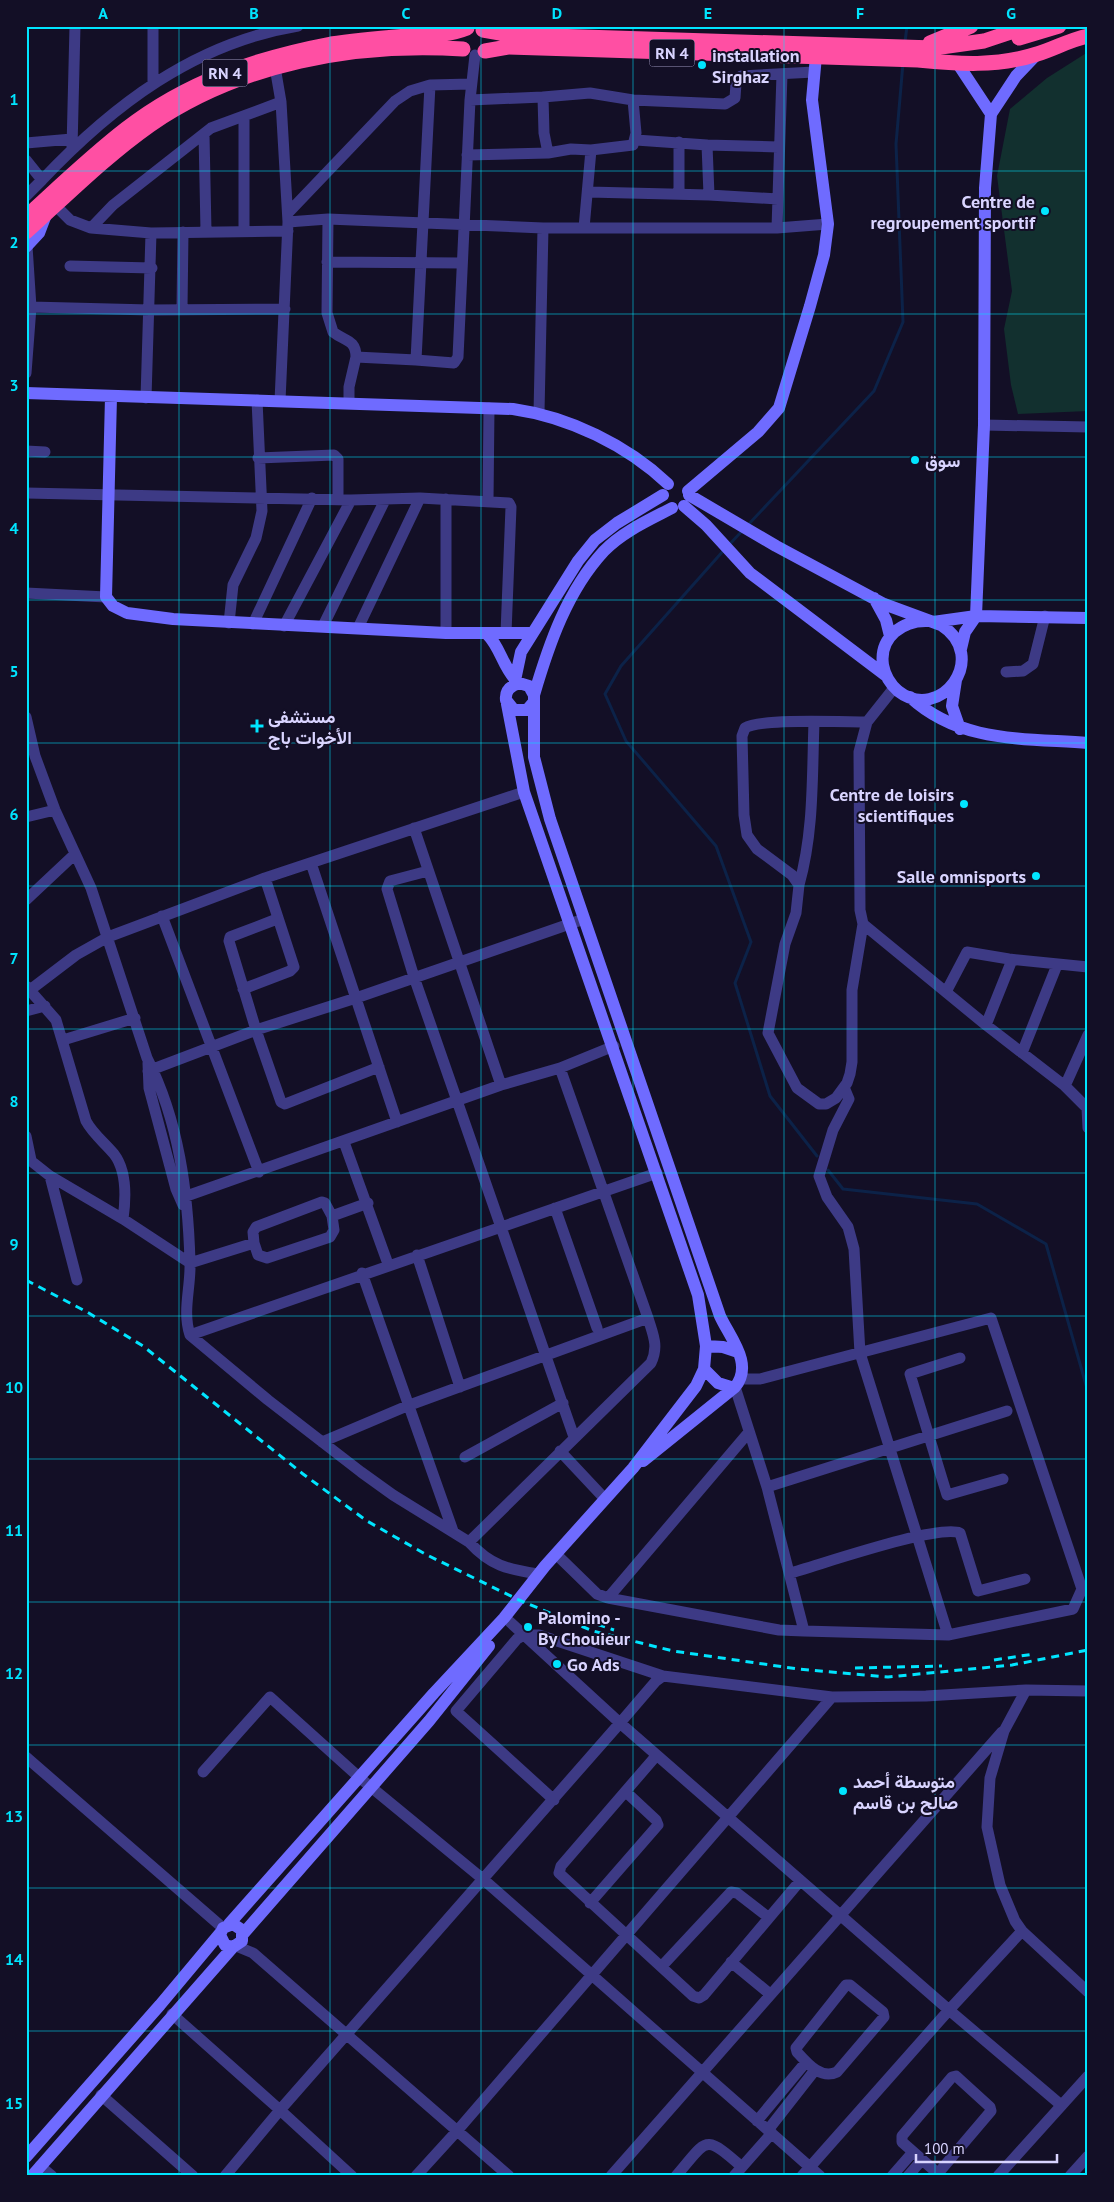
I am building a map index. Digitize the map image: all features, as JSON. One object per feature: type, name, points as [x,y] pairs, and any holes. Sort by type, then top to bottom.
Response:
[{"type":"highway","points":[[917,53],[971,26]]},
{"type":"highway","name":"RN 4","points":[[917,53],[984,41],[1029,26]]},
{"type":"highway","name":"RN 4","points":[[26,232],[42,207],[103,147],[139,119],[181,94],[221,74],[259,60],[309,48],[376,38],[445,35],[474,28],[506,34],[552,31],[860,51],[972,52],[1058,26]]},
{"type":"highway","points":[[474,28],[488,40],[474,52],[460,38],[474,28]]},
{"type":"highway","points":[[917,53],[958,64],[993,63],[1038,54],[1065,42],[1088,36]]},
{"type":"highway","name":"RN 4","points":[[26,217],[168,114],[237,79],[275,67],[365,51],[474,52],[502,47],[816,56],[860,51]]},
{"type":"main road","points":[[960,649],[968,628],[976,616],[984,425],[985,188],[990,114],[1011,82],[1038,54]]},
{"type":"main road","points":[[507,704],[518,712],[527,710],[534,699],[559,620],[582,580],[605,550],[633,529],[683,500],[758,432],[779,408],[821,269],[828,224],[812,100],[816,56]]},
{"type":"main road","points":[[958,64],[990,114]]},
{"type":"main road","points":[[26,246],[39,233],[42,207]]},
{"type":"main road","points":[[26,393],[489,408],[539,413],[589,431],[654,470],[665,490],[665,503],[683,500],[706,504],[776,546],[874,598],[931,621],[953,635],[960,649],[962,665],[956,680],[952,706],[960,729]]},
{"type":"main road","points":[[111,397],[106,597],[113,606],[127,613],[229,623],[446,633],[532,633]]},
{"type":"main road","points":[[36,2171],[172,2014],[239,1941],[372,1786],[438,1698],[538,1574],[633,1468],[696,1386],[704,1369],[706,1346],[698,1295],[614,1046],[524,792],[507,704],[507,692],[514,681],[521,652],[578,561],[595,540],[665,490],[680,483],[683,500],[750,573],[886,675]]},
{"type":"main road","points":[[874,598],[886,620],[890,636]]},
{"type":"main road","points":[[1088,618],[976,616],[911,622],[903,625],[890,636],[882,659],[886,675],[894,688],[910,697],[926,712],[960,729],[997,737],[1088,743]]},
{"type":"main road","points":[[487,634],[496,643],[514,681],[524,684],[532,690],[534,699],[534,757],[538,780],[720,1316],[744,1368],[737,1385],[633,1468]]},
{"type":"main road","points":[[910,697],[918,699],[936,697],[944,693],[956,680]]},
{"type":"main road","points":[[706,1346],[722,1347],[738,1352]]},
{"type":"main road","points":[[704,1369],[718,1383],[737,1385]]},
{"type":"main road","points":[[26,2157],[160,2005],[224,1928],[360,1778],[510,1622],[546,1579],[557,1555]]},
{"type":"main road","points":[[224,1928],[240,1927],[239,1941]]},
{"type":"main road","points":[[224,1928],[223,1942],[239,1941]]},
{"type":"street","points":[[72,144],[75,26]]},
{"type":"street","points":[[153,26],[153,82]]},
{"type":"street","points":[[26,196],[72,144],[153,82],[249,32],[298,26]]},
{"type":"street","points":[[356,357],[454,363],[457,360],[474,52]]},
{"type":"street","points":[[275,67],[281,102],[288,222],[280,401]]},
{"type":"street","points":[[470,100],[590,93],[633,100],[725,104],[735,98],[736,83],[741,76],[814,72]]},
{"type":"street","points":[[777,228],[778,147],[782,74]]},
{"type":"street","points":[[288,222],[396,100],[410,91],[430,85],[471,84]]},
{"type":"street","points":[[416,360],[430,85]]},
{"type":"street","points":[[543,97],[544,132],[548,154]]},
{"type":"street","points":[[633,100],[636,140]]},
{"type":"street","points":[[91,228],[114,205],[204,134],[218,125],[281,102]]},
{"type":"street","points":[[244,116],[244,230]]},
{"type":"street","points":[[204,134],[206,230]]},
{"type":"street","points":[[467,155],[548,154],[570,149],[591,150],[630,146],[636,140],[778,147]]},
{"type":"street","points":[[678,193],[679,142]]},
{"type":"street","points":[[26,143],[72,144]]},
{"type":"street","points":[[707,145],[709,194]]},
{"type":"street","points":[[584,228],[589,192],[591,150]]},
{"type":"street","points":[[26,160],[42,180]]},
{"type":"street","points":[[589,192],[709,194],[778,199]]},
{"type":"street","points":[[42,207],[91,228],[151,233],[244,230],[288,222],[328,219],[464,223],[543,228],[777,228],[828,224]]},
{"type":"street","points":[[328,219],[327,313],[330,328],[355,346],[356,357],[350,381],[349,403]]},
{"type":"street","points":[[539,413],[543,228]]},
{"type":"street","points":[[182,309],[183,232]]},
{"type":"street","points":[[146,398],[152,268],[151,233]]},
{"type":"street","points":[[26,246],[31,307],[26,373]]},
{"type":"street","points":[[327,262],[462,263]]},
{"type":"street","points":[[70,266],[152,268]]},
{"type":"street","points":[[31,307],[150,310],[285,309]]},
{"type":"street","points":[[229,623],[233,585],[256,538],[262,511],[258,458],[257,400]]},
{"type":"street","points":[[488,500],[489,408]]},
{"type":"street","points":[[984,425],[1088,427]]},
{"type":"street","points":[[26,451],[45,452]]},
{"type":"street","points":[[258,458],[334,455],[338,459],[338,498]]},
{"type":"street","points":[[26,493],[262,496],[351,500],[420,498],[488,500],[509,503],[511,507],[506,633]]},
{"type":"street","points":[[253,624],[312,498]]},
{"type":"street","points":[[358,628],[420,498]]},
{"type":"street","points":[[446,499],[446,633]]},
{"type":"street","points":[[284,626],[351,500]]},
{"type":"street","points":[[323,626],[385,500]]},
{"type":"street","points":[[26,593],[106,597]]},
{"type":"street","points":[[1006,672],[1024,670],[1033,664],[1045,616]]},
{"type":"street","points":[[814,722],[811,825],[807,856],[799,885],[796,912],[785,944],[768,1033],[797,1088],[819,1104],[830,1102],[844,1087],[852,1062],[852,990],[863,924],[860,910],[859,752],[867,722],[894,688]]},
{"type":"street","points":[[26,716],[31,757],[75,854],[108,936],[150,1070],[159,1082],[172,1123],[185,1176],[184,1201],[190,1263],[186,1319],[190,1335],[322,1442],[393,1495],[469,1542],[483,1557],[499,1566],[538,1574]]},
{"type":"street","points":[[799,885],[792,875],[757,849],[747,835],[744,815],[742,736],[745,728],[750,726],[814,722],[867,722]]},
{"type":"street","points":[[123,1219],[125,1190],[119,1162],[90,1129],[56,1020],[46,1006],[28,988],[76,955],[108,936],[265,878],[524,792]]},
{"type":"street","points":[[26,817],[54,810]]},
{"type":"street","points":[[414,828],[461,961],[501,1085]]},
{"type":"street","points":[[26,900],[75,854]]},
{"type":"street","points":[[311,863],[398,1122]]},
{"type":"street","points":[[428,871],[390,881],[387,886],[414,977],[574,1437]]},
{"type":"street","points":[[243,989],[293,969],[265,878]]},
{"type":"street","points":[[162,916],[259,1172]]},
{"type":"street","points":[[277,919],[229,939],[256,1030],[282,1103],[380,1067]]},
{"type":"street","points":[[150,1070],[256,1030],[356,998],[584,919]]},
{"type":"street","points":[[863,924],[986,1025],[1065,1086],[1087,1108],[1088,1128]]},
{"type":"street","points":[[946,992],[967,952],[1012,960],[1088,967]]},
{"type":"street","points":[[986,1025],[1012,960]]},
{"type":"street","points":[[1022,1053],[1057,965]]},
{"type":"street","points":[[26,1011],[46,1006]]},
{"type":"street","points":[[63,1040],[134,1018]]},
{"type":"street","points":[[1065,1086],[1084,1056],[1088,1035]]},
{"type":"street","points":[[184,1201],[501,1085],[560,1068],[614,1046]]},
{"type":"street","points":[[469,1542],[651,1363],[657,1346],[560,1068]]},
{"type":"street","points":[[844,1087],[849,1100],[833,1130],[819,1176],[827,1197],[848,1227],[854,1249],[860,1353],[948,1635]]},
{"type":"street","points":[[26,1136],[28,1159],[50,1176],[123,1219],[190,1263]]},
{"type":"street","points":[[344,1142],[368,1203],[388,1264]]},
{"type":"street","points":[[190,1335],[362,1273],[657,1173]]},
{"type":"street","points":[[50,1176],[77,1280]]},
{"type":"street","points":[[322,1202],[325,1203],[332,1216],[334,1230],[330,1237],[267,1258],[258,1255],[253,1232],[256,1227],[322,1202]]},
{"type":"street","points":[[332,1216],[368,1203]]},
{"type":"street","points":[[555,1208],[597,1328]]},
{"type":"street","points":[[190,1263],[254,1243]]},
{"type":"street","points":[[417,1254],[460,1388]]},
{"type":"street","points":[[362,1273],[407,1406],[453,1531]]},
{"type":"street","points":[[322,1442],[407,1406],[648,1318]]},
{"type":"street","points":[[557,1555],[598,1594],[608,1598],[779,1630],[804,1631],[948,1635],[1073,1608],[1082,1589],[991,1318],[737,1385],[767,1487],[804,1631]]},
{"type":"street","points":[[960,1358],[910,1374],[947,1495],[1003,1479]]},
{"type":"street","points":[[465,1457],[563,1403]]},
{"type":"street","points":[[767,1487],[771,1488],[1007,1410]]},
{"type":"street","points":[[608,1598],[750,1432]]},
{"type":"street","points":[[560,1451],[605,1499]]},
{"type":"street","points":[[790,1573],[918,1536],[951,1530],[960,1533],[978,1591],[1025,1579]]},
{"type":"street","points":[[510,1622],[656,1756],[1061,2105]]},
{"type":"street","points":[[456,1711],[517,1639],[524,1635],[539,1635],[663,1676],[832,1696],[926,1696],[1026,1690],[1088,1691]]},
{"type":"street","points":[[225,2176],[280,2110],[484,1880],[656,1681],[663,1676]]},
{"type":"street","points":[[1026,1690],[1004,1730],[990,1778],[987,1827],[1000,1884],[1015,1921],[1022,1931],[1088,1992]]},
{"type":"street","points":[[416,2176],[457,2131],[832,1696]]},
{"type":"street","points":[[203,1772],[270,1697],[360,1778],[484,1880],[770,2132],[806,2171],[820,2176]]},
{"type":"street","points":[[438,1698],[456,1711],[554,1800]]},
{"type":"street","points":[[611,2176],[1004,1730]]},
{"type":"street","points":[[656,1756],[559,1869],[560,1875],[698,1998],[704,1995],[800,1881]]},
{"type":"street","points":[[26,1757],[224,1928]]},
{"type":"street","points":[[590,1903],[658,1825],[656,1820],[626,1792]]},
{"type":"street","points":[[662,1966],[730,1892],[737,1892],[768,1917]]},
{"type":"street","points":[[806,2171],[1022,1931]]},
{"type":"street","points":[[239,1941],[509,2176]]},
{"type":"street","points":[[731,1962],[770,1994]]},
{"type":"street","points":[[846,1985],[850,1985],[883,2012],[883,2019],[837,2072],[828,2074],[816,2070],[806,2062],[796,2050],[798,2043],[846,1985]]},
{"type":"street","points":[[172,2014],[352,2176]]},
{"type":"street","points":[[757,2121],[806,2062]]},
{"type":"street","points":[[676,2176],[700,2148],[707,2144],[715,2144],[738,2171],[816,2070]]},
{"type":"street","points":[[998,2176],[1088,2076]]},
{"type":"street","points":[[952,2077],[958,2077],[990,2107],[990,2115],[940,2171],[935,2171],[917,2157],[902,2142],[903,2133],[952,2077]]},
{"type":"street","points":[[102,2095],[194,2176]]},
{"type":"street","points":[[1070,2176],[1088,2156]]},
{"type":"street","points":[[892,2176],[917,2157]]},
{"type":"street","points":[[908,2176],[917,2157]]},
{"type":"street","points":[[36,2171],[52,2176]]},
{"type":"green space","name":"Centre de regroupement sportif","points":[[1088,52],[1088,411],[1018,414],[1011,385],[1004,329],[1012,291],[997,176],[1010,109],[1047,78]]},
{"type":"waterway","points":[[905,42],[907,26]]},
{"type":"waterway","points":[[747,526],[874,391],[903,322],[896,144],[903,63]]},
{"type":"waterway","points":[[728,546],[743,530]]},
{"type":"waterway","points":[[724,550],[621,666],[605,694],[626,741],[716,846],[751,942],[735,983],[770,1096],[817,1156]]},
{"type":"waterway","points":[[828,1170],[843,1189],[977,1204],[1046,1244],[1088,1392]]},
{"type":"railway","points":[[26,1280],[87,1312],[143,1346],[303,1474],[367,1521],[427,1555],[519,1600],[593,1631],[673,1651],[798,1669],[888,1677],[1012,1665],[1088,1650]]},
{"type":"railway","points":[[571,1615],[614,1630]]},
{"type":"railway","points":[[994,1660],[1034,1654]]},
{"type":"railway","points":[[855,1668],[942,1666]]},
{"type":"place","name":"installation Sirghaz","points":[[702,65]]},
{"type":"place","name":"Centre de regroupement sportif","points":[[1045,211]]},
{"type":"place","name":"سوق","points":[[915,460]]},
{"type":"place","name":"مستشفى الأخوات باج","points":[[257,726]]},
{"type":"place","name":"Centre de loisirs scientifiques","points":[[964,804]]},
{"type":"place","name":"Salle omnisports","points":[[1036,876]]},
{"type":"place","name":"Palomino - By Chouieur","points":[[528,1627]]},
{"type":"place","name":"Go Ads","points":[[557,1664]]},
{"type":"place","name":"متوسطة أحمد صالح بن قاسم","points":[[843,1791]]}]
